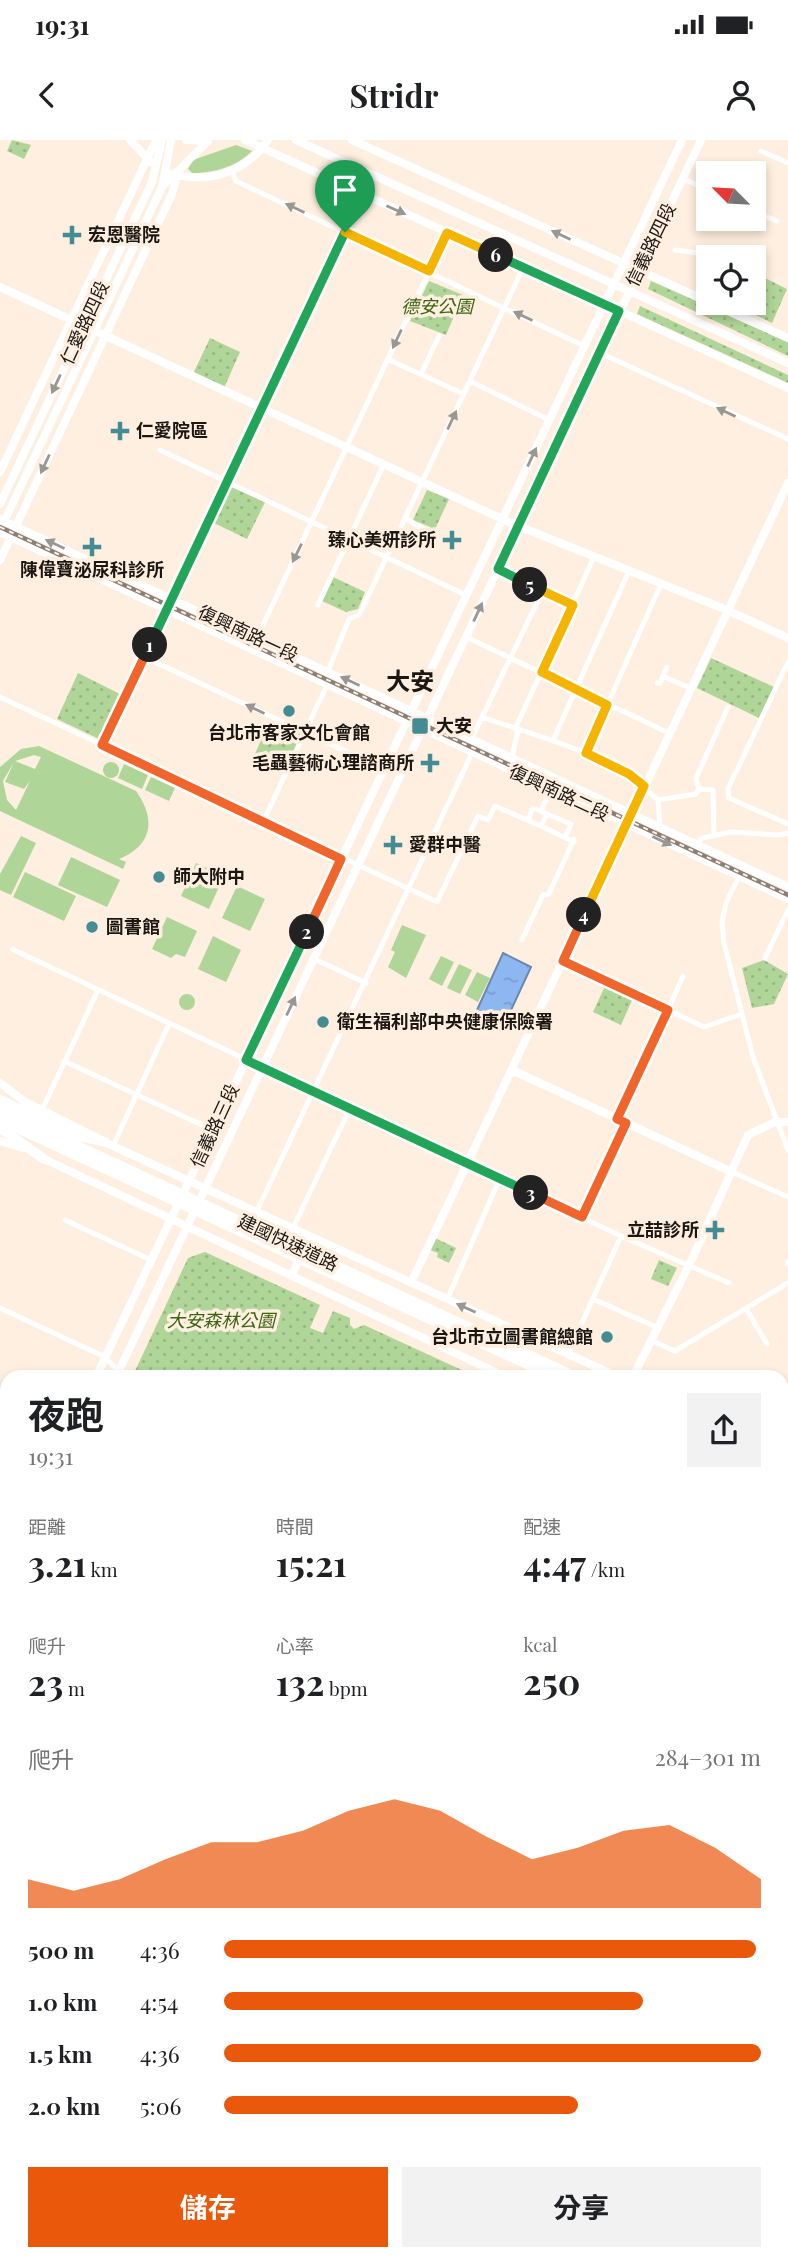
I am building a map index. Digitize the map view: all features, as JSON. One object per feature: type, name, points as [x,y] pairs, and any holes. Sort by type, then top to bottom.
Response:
[{"type":"highway","points":[[0,1100],[79,1136],[110,1144]]},
{"type":"highway","name":"建國快速道路","points":[[0,1110],[561,1370]]},
{"type":"highway","name":"建國快速道路","points":[[0,1120],[538,1370]]},
{"type":"highway","points":[[0,1128],[44,1159]]},
{"type":"main road","points":[[130,140],[156,166],[172,173],[206,178],[232,171],[262,148],[268,140]]},
{"type":"main road","name":"仁愛路四段","points":[[0,472],[156,140]]},
{"type":"main road","name":"仁愛路四段","points":[[0,504],[152,182],[162,140]]},
{"type":"main road","name":"仁愛路四段","points":[[0,560],[172,194],[171,140]]},
{"type":"main road","points":[[186,140],[209,141]]},
{"type":"main road","points":[[245,140],[788,388]]},
{"type":"main road","points":[[296,140],[788,363]]},
{"type":"main road","points":[[352,140],[696,296]]},
{"type":"main road","name":"信義路四段","points":[[422,729],[420,714],[467,595],[682,140]]},
{"type":"main road","name":"信義路四段","points":[[406,722],[420,714],[466,637],[701,140]]},
{"type":"main road","name":"仁愛路四段","points":[[0,531],[2,520],[162,187],[172,173],[209,141]]},
{"type":"main road","points":[[102,745],[362,195]]},
{"type":"main road","points":[[0,287],[502,519],[727,610],[788,638]]},
{"type":"main road","points":[[738,315],[788,338]]},
{"type":"main road","points":[[411,1283],[788,483]]},
{"type":"main road","name":"復興南路一段","points":[[2,520],[420,714]]},
{"type":"main road","name":"復興南路一段","points":[[0,531],[406,722]]},
{"type":"main road","name":"復興南路二段","points":[[420,714],[788,887]]},
{"type":"main road","name":"復興南路二段","points":[[406,722],[788,899]]},
{"type":"main road","name":"信義路三段","points":[[120,1370],[184,1224],[213,1130],[406,722]]},
{"type":"main road","name":"信義路三段","points":[[99,1370],[172,1217],[197,1185],[262,1068],[422,729]]},
{"type":"main road","points":[[512,1070],[732,1172]]},
{"type":"main road","points":[[0,1083],[42,1110],[110,1144],[603,1370]]},
{"type":"main road","points":[[636,1370],[748,1136],[782,1122],[788,1113]]},
{"type":"main road","points":[[0,1141],[17,1145],[172,1217],[491,1370]]},
{"type":"main road","points":[[292,1275],[309,1237]]},
{"type":"street","points":[[761,151],[788,163]]},
{"type":"street","points":[[232,171],[236,181],[584,345]]},
{"type":"street","points":[[683,178],[696,184]]},
{"type":"street","points":[[766,216],[777,221]]},
{"type":"street","points":[[257,638],[447,233]]},
{"type":"street","points":[[675,250],[696,253]]},
{"type":"street","points":[[328,671],[349,620],[359,615],[523,268]]},
{"type":"street","points":[[421,374],[439,336]]},
{"type":"street","points":[[600,353],[788,439]]},
{"type":"street","points":[[387,359],[464,394]]},
{"type":"street","points":[[470,382],[549,420]]},
{"type":"street","points":[[160,450],[467,595]]},
{"type":"street","points":[[318,605],[384,464]]},
{"type":"street","points":[[405,518],[436,537]]},
{"type":"street","points":[[512,757],[516,730],[594,557]]},
{"type":"street","points":[[498,569],[573,605]]},
{"type":"street","points":[[554,738],[629,571]]},
{"type":"street","points":[[586,753],[661,584]]},
{"type":"street","points":[[472,738],[543,590]]},
{"type":"street","points":[[466,637],[669,733]]},
{"type":"street","points":[[144,657],[384,769]]},
{"type":"street","points":[[788,662],[728,789],[729,798],[788,824]]},
{"type":"street","points":[[657,683],[667,667]]},
{"type":"street","points":[[663,676],[692,689]]},
{"type":"street","points":[[263,822],[327,685]]},
{"type":"street","points":[[0,697],[437,902],[478,816],[488,820],[495,806],[541,826],[565,838],[573,842],[573,839],[569,850],[549,894],[543,895],[522,940]]},
{"type":"street","points":[[658,800],[696,794],[699,789],[696,778],[728,706]]},
{"type":"street","points":[[482,718],[516,730],[554,738],[629,774],[658,800],[660,827]]},
{"type":"street","points":[[256,1213],[410,890],[472,753]]},
{"type":"street","points":[[541,826],[551,789]]},
{"type":"street","points":[[699,789],[713,790],[714,836]]},
{"type":"street","points":[[527,820],[533,807],[570,824],[565,838]]},
{"type":"street","points":[[698,844],[702,838],[731,832],[779,835],[788,832]]},
{"type":"street","points":[[744,866],[726,903],[722,923],[729,968],[742,1014],[782,1122],[788,1150]]},
{"type":"street","points":[[765,958],[788,911]]},
{"type":"street","points":[[12,949],[621,1236],[729,1283]]},
{"type":"street","points":[[314,959],[366,983]]},
{"type":"street","points":[[563,961],[704,1027],[742,1014]]},
{"type":"street","points":[[617,1119],[684,976]]},
{"type":"street","points":[[42,1110],[98,990]]},
{"type":"street","points":[[93,1181],[169,1024]]},
{"type":"street","points":[[64,1061],[213,1130]]},
{"type":"street","points":[[292,1229],[350,1108]]},
{"type":"street","points":[[582,1217],[626,1123]]},
{"type":"street","points":[[732,1172],[788,1197]]},
{"type":"street","points":[[447,1300],[500,1178]]},
{"type":"street","points":[[65,1220],[151,1260]]},
{"type":"street","points":[[568,1354],[621,1236]]},
{"type":"street","points":[[650,1340],[675,1351],[788,1283]]},
{"type":"street","points":[[593,1299],[656,1328]]},
{"type":"street","points":[[0,1308],[105,1357],[115,1370]]},
{"type":"street","points":[[747,1310],[767,1344]]},
{"type":"green space","points":[[12,140],[31,145],[24,159],[7,151]]},
{"type":"green space","points":[[236,145],[252,151],[232,165],[216,170],[192,173],[188,169],[193,160]]},
{"type":"green space","points":[[766,278],[787,289],[772,323],[756,315],[766,315]]},
{"type":"green space","name":"德安公園","points":[[429,281],[463,295],[446,335],[410,321]]},
{"type":"green space","points":[[651,281],[696,301],[696,312],[648,289]]},
{"type":"green space","points":[[640,306],[788,375],[788,383],[637,314]]},
{"type":"green space","points":[[702,315],[727,315],[788,342],[788,356]]},
{"type":"green space","points":[[210,338],[240,352],[224,388],[193,374]]},
{"type":"green space","points":[[231,487],[265,502],[247,539],[214,523]]},
{"type":"green space","points":[[427,490],[449,499],[435,529],[413,520]]},
{"type":"green space","points":[[333,577],[365,592],[358,609],[346,612],[322,601]]},
{"type":"green space","points":[[711,658],[774,687],[759,718],[697,688]]},
{"type":"green space","points":[[78,673],[120,694],[99,739],[57,719]]},
{"type":"green space","points":[[270,720],[301,734],[285,770],[254,756]]},
{"type":"green space","points":[[39,746],[136,791],[147,811],[148,830],[139,846],[119,859],[126,862],[123,869],[0,811],[0,767],[21,749]],"holes":[[[34,755],[41,757],[35,769],[15,761]],[[14,762],[5,782],[24,789],[30,781],[16,810],[7,800],[3,781]]]},
{"type":"green space","points":[[108,762],[114,762],[119,770],[117,776],[108,778],[103,773],[103,767]]},
{"type":"green space","points":[[124,764],[148,775],[142,789],[118,778]]},
{"type":"green space","points":[[151,777],[175,788],[169,801],[145,790]]},
{"type":"green space","points":[[21,836],[36,843],[11,895],[0,890],[0,874]]},
{"type":"green space","points":[[71,857],[120,880],[107,907],[58,885]]},
{"type":"green space","points":[[196,863],[224,876],[209,909],[181,896]]},
{"type":"green space","points":[[25,872],[76,896],[64,921],[13,897]]},
{"type":"green space","points":[[237,886],[265,899],[250,931],[222,918]]},
{"type":"green space","points":[[167,917],[197,931],[185,957],[176,954],[171,958],[152,949]]},
{"type":"green space","points":[[402,925],[426,935],[406,978],[388,967],[395,952],[391,950]]},
{"type":"green space","points":[[213,936],[241,950],[226,982],[198,969]]},
{"type":"green space","points":[[441,956],[454,962],[442,986],[429,979]]},
{"type":"green space","points":[[764,960],[788,974],[774,1004],[752,1008],[742,968]]},
{"type":"green space","points":[[459,964],[472,970],[460,994],[447,988]]},
{"type":"green space","points":[[477,972],[490,978],[478,1002],[465,995]]},
{"type":"green space","points":[[606,984],[634,996],[621,1025],[593,1012]]},
{"type":"green space","points":[[184,994],[190,994],[195,1002],[193,1008],[184,1010],[179,1005],[179,999]]},
{"type":"green space","points":[[435,1238],[456,1248],[449,1263],[430,1250]]},
{"type":"green space","name":"大安森林公園","points":[[205,1252],[320,1305],[310,1328],[323,1333],[333,1311],[350,1318],[350,1325],[354,1329],[364,1325],[462,1370],[135,1370],[188,1258]]},
{"type":"green space","points":[[659,1260],[677,1268],[668,1286],[651,1279]]},
{"type":"water","points":[[503,953],[531,967],[505,1023],[477,1010]]},
{"type":"railway","points":[[0,527],[788,895]]},
{"type":"place","name":"宏恩醫院","points":[[72,235]]},
{"type":"place","name":"仁愛院區","points":[[120,431]]},
{"type":"place","name":"臻心美妍診所","points":[[452,540]]},
{"type":"place","name":"陳偉寶泌尿科診所","points":[[92,547]]},
{"type":"place","name":"台北市客家文化會館","points":[[289,711]]},
{"type":"place","name":"大安","points":[[420,726]]},
{"type":"place","name":"毛蟲藝術心理諮商所","points":[[430,763]]},
{"type":"place","name":"愛群中醫","points":[[393,845]]},
{"type":"place","name":"師大附中","points":[[159,877]]},
{"type":"place","name":"圖書館","points":[[92,927]]},
{"type":"place","name":"衛生福利部中央健康保險署","points":[[323,1022]]},
{"type":"place","name":"立喆診所","points":[[715,1230]]},
{"type":"place","name":"台北市立圖書館總館","points":[[607,1337]]},
{"type":"district","name":"大安","points":[[410,682]]},
{"type":"route","points":[[345,232],[429,271],[447,233],[619,311],[498,569],[573,605],[542,672],[607,705],[586,753],[629,774],[644,786],[563,961],[668,1010],[617,1119],[626,1123],[582,1217],[246,1060],[341,859],[102,745],[345,232]]}]
